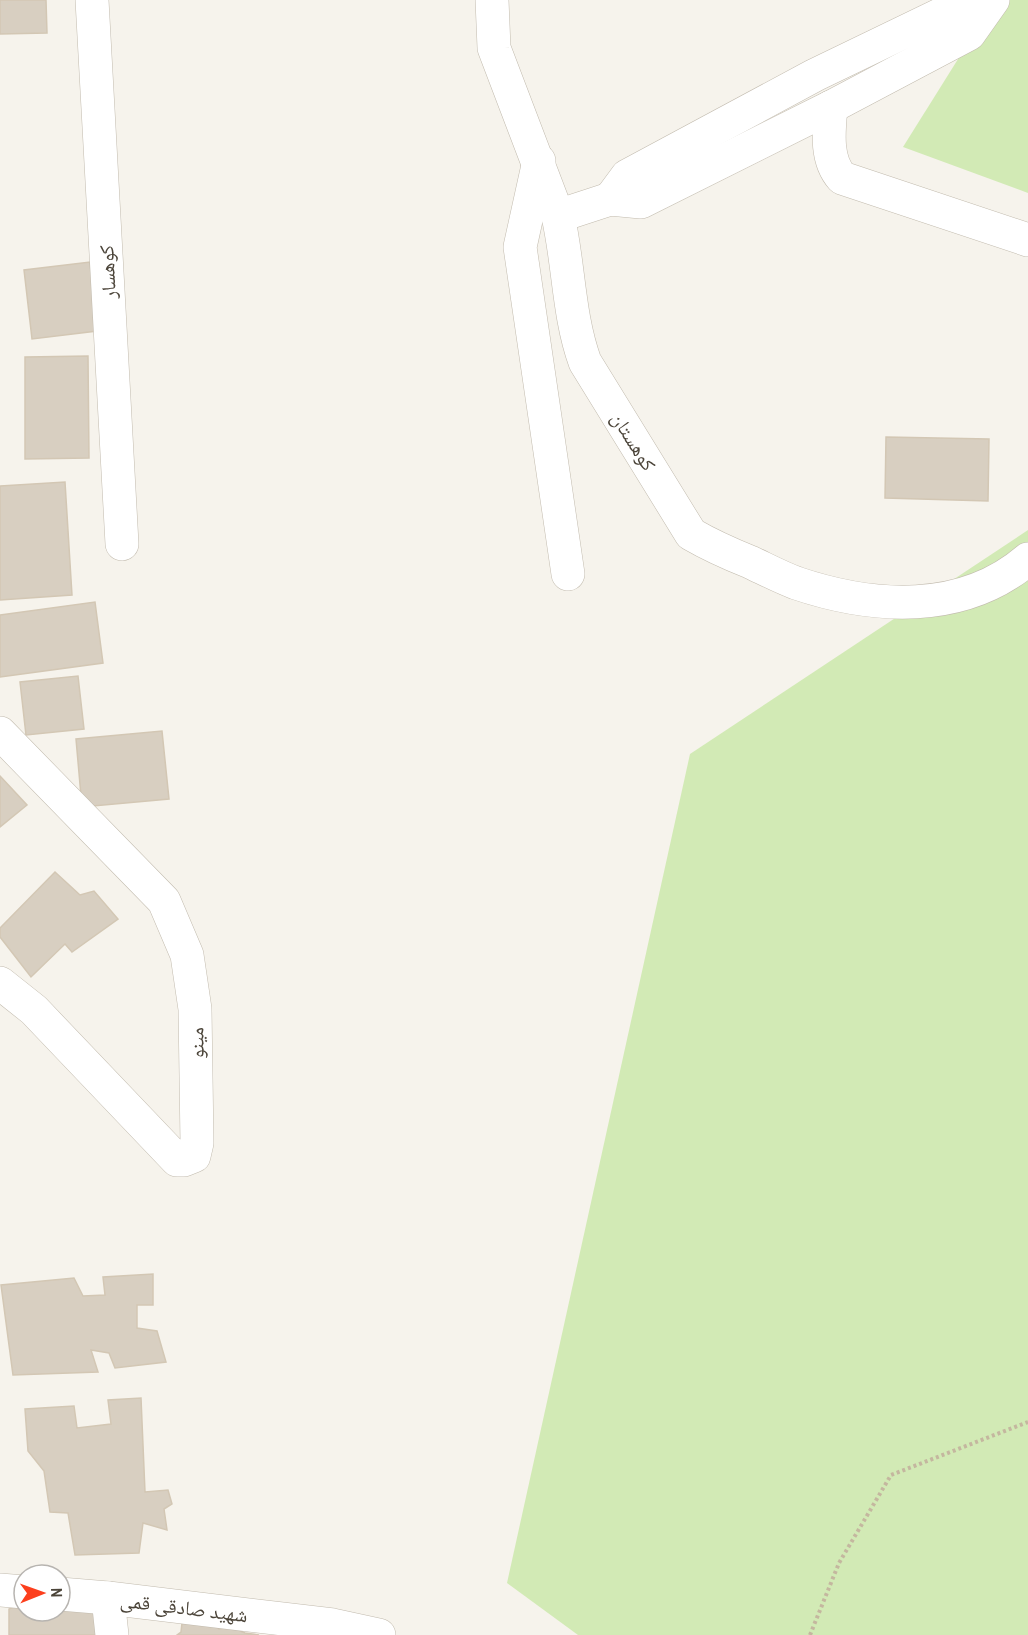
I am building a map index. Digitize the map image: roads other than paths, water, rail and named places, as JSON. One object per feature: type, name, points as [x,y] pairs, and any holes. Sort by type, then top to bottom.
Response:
[{"type":"street","name":"کوهسار","points":[[92,0],[122,544]]},
{"type":"street","name":"کوهستان","points":[[492,0],[494,48],[539,161],[558,216],[572,306],[585,362],[692,534],[716,548],[796,583],[855,598],[920,603],[963,595],[1001,579],[1028,559]]},
{"type":"street","points":[[558,216],[610,199],[641,202],[831,107],[969,34],[990,3]]},
{"type":"street","points":[[610,199],[627,176],[815,75],[956,7],[990,3]]},
{"type":"street","points":[[831,107],[829,128],[831,159],[842,178],[1028,240]]},
{"type":"street","points":[[539,161],[520,247],[568,574]]},
{"type":"street","name":"مینو","points":[[0,733],[164,901],[187,955],[195,1009],[197,1143],[194,1156],[177,1160],[34,1010],[0,983]]},
{"type":"street","name":"شهید صادقی قمی","points":[[72,1595],[108,1598],[292,1628],[333,1625],[378,1635]]},
{"type":"street","points":[[108,1598],[112,1635]]}]
